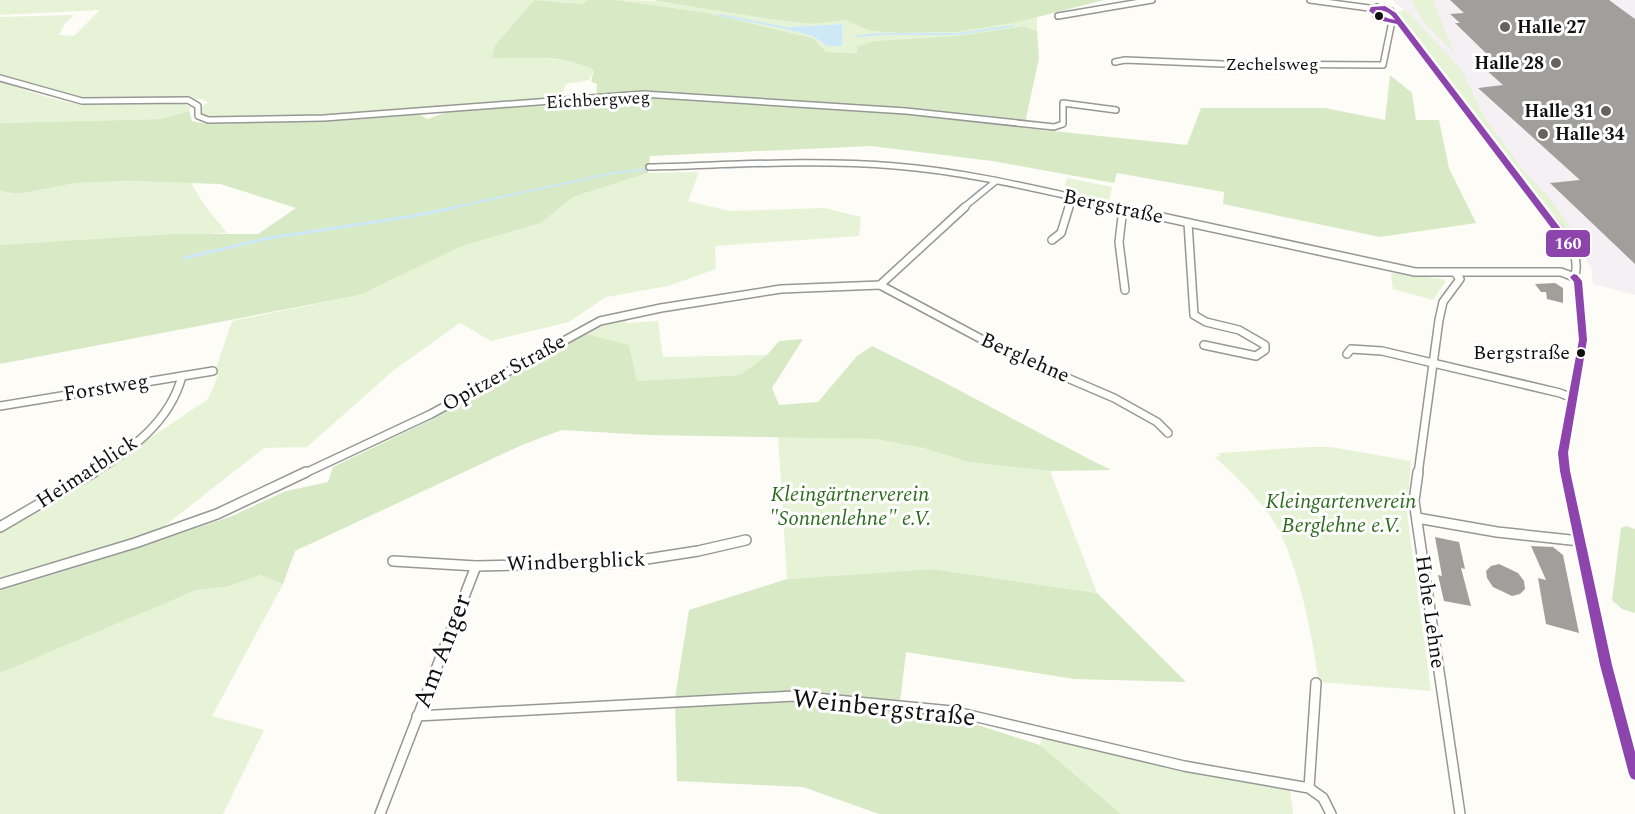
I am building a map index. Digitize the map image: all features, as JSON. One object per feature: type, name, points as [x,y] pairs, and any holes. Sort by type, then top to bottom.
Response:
[{"type":"street","points":[[1058,16],[1152,0]]},
{"type":"street","points":[[1310,0],[1378,7],[1391,11],[1396,21],[1568,244],[1577,261],[1578,270],[1574,277],[1578,281],[1583,340],[1563,453],[1565,471],[1606,665],[1635,774]]},
{"type":"street","points":[[1378,7],[1373,8],[1372,11],[1378,17],[1396,21]]},
{"type":"street","name":"Zechelsweg","points":[[1115,62],[1125,60],[1223,64],[1383,65],[1396,21]]},
{"type":"street","name":"Eichbergweg","points":[[0,78],[82,101],[188,100],[198,106],[196,111],[198,116],[208,120],[324,118],[643,94],[906,111],[1060,126],[1063,124],[1061,104],[1067,102],[1116,110]]},
{"type":"street","name":"Bergstraße","points":[[649,167],[869,163],[996,181],[1397,269],[1456,274],[1562,272],[1574,277]]},
{"type":"street","points":[[880,285],[986,187],[996,181]]},
{"type":"street","points":[[1052,240],[1061,233],[1071,198]]},
{"type":"street","points":[[1122,208],[1119,242],[1125,290]]},
{"type":"street","points":[[1188,223],[1194,315],[1206,322],[1239,330],[1265,345],[1265,350],[1256,356],[1204,345]]},
{"type":"street","name":"Hohe Lehne","points":[[1456,274],[1460,279],[1448,295],[1441,310],[1414,501],[1433,644],[1460,814]]},
{"type":"street","name":"Berglehne","points":[[880,285],[1000,349],[1114,398],[1157,423],[1168,433]]},
{"type":"street","name":"Opitzer Straße","points":[[0,584],[135,543],[228,510],[423,418],[600,321],[651,310],[781,289],[880,285]]},
{"type":"street","points":[[1347,354],[1351,349],[1360,348],[1572,398]]},
{"type":"street","name":"Forstweg","points":[[0,406],[213,371]]},
{"type":"street","name":"Heimatblick","points":[[0,527],[100,468],[137,441],[163,415],[176,397],[182,376]]},
{"type":"street","points":[[1417,518],[1497,532],[1580,541]]},
{"type":"street","name":"Windbergblick","points":[[476,566],[621,563],[699,551],[746,540]]},
{"type":"street","name":"Am Anger","points":[[380,814],[476,566],[393,561]]},
{"type":"street","points":[[1316,683],[1309,789],[1323,798],[1331,814]]},
{"type":"street","name":"Weinbergstraße","points":[[417,716],[794,696],[952,711],[1184,766],[1309,789]]},
{"type":"shaded area","points":[[1392,0],[1635,0],[1635,295],[1593,284],[1591,267],[1396,12],[1404,10]]},
{"type":"green space","points":[[0,0],[534,0],[495,45],[542,58],[579,62],[594,70],[589,80],[566,84],[560,98],[358,113],[245,120],[222,119],[200,114],[200,109],[208,102],[203,99],[100,100],[71,97],[0,76],[0,17],[71,15],[74,16],[65,23],[59,35],[74,36],[100,10],[0,15]]},
{"type":"green space","points":[[534,0],[587,0],[583,4]]},
{"type":"green space","points":[[534,0],[582,4],[587,0],[616,0],[703,12],[813,38],[826,52],[857,53],[857,46],[876,41],[959,36],[1024,26],[1037,31],[1039,58],[1024,128],[1187,145],[1201,108],[1325,108],[1385,120],[1390,75],[1412,93],[1416,120],[1439,120],[1449,168],[1476,223],[1380,237],[1223,204],[1224,192],[1117,173],[1114,183],[992,161],[871,146],[650,156],[648,173],[573,197],[541,223],[462,246],[360,295],[0,364],[0,245],[175,234],[258,234],[296,208],[220,184],[129,181],[76,183],[18,194],[0,191],[0,123],[161,119],[189,111],[192,121],[207,124],[349,120],[418,114],[428,119],[449,111],[596,102],[597,84],[591,82],[594,70],[557,59],[492,58],[495,45]]},
{"type":"green space","points":[[616,0],[666,1],[812,24],[846,20],[870,31],[901,33],[956,32],[1037,17],[1037,31],[1024,26],[858,53],[826,52],[813,38],[703,12]],"holes":[[[842,24],[841,46],[827,46],[813,36],[789,30],[791,27]]]},
{"type":"green space","points":[[653,0],[1104,0],[1022,21],[956,32],[901,33],[870,31],[846,20],[812,24]]},
{"type":"green space","points":[[1411,0],[1433,0],[1454,53],[1422,20]]},
{"type":"green space","points":[[1406,10],[1461,69],[1485,118],[1523,170],[1552,201],[1575,234],[1568,237],[1396,12]]},
{"type":"green space","points":[[0,81],[71,103],[93,105],[168,101],[191,107],[189,111],[161,119],[0,123]]},
{"type":"green space","points":[[699,172],[688,201],[729,211],[824,208],[861,217],[859,236],[715,246],[716,269],[668,286],[606,297],[569,322],[491,341],[460,323],[394,370],[307,447],[264,448],[135,549],[0,591],[0,530],[144,442],[208,399],[217,378],[216,368],[232,321],[360,295],[462,246],[541,223],[573,197],[648,173]]},
{"type":"green space","points":[[1067,178],[1112,187],[1109,201],[1063,191]]},
{"type":"green space","points":[[129,181],[191,183],[205,206],[227,233],[0,245],[0,191],[18,194],[76,183]]},
{"type":"green space","points":[[1391,273],[1446,281],[1433,300],[1393,289]]},
{"type":"green space","points":[[626,317],[627,323],[658,321],[663,357],[767,355],[740,375],[637,381],[582,333]]},
{"type":"green space","points":[[582,333],[629,345],[637,381],[740,375],[767,355],[779,341],[803,339],[772,388],[779,405],[818,402],[857,356],[872,346],[1111,470],[1050,471],[968,462],[923,448],[875,439],[648,435],[562,430],[522,445],[295,551],[283,584],[260,575],[226,587],[196,590],[0,673],[0,591],[232,516],[286,491],[328,482],[333,467],[433,419]]},
{"type":"green space","name":"Kleingärtnerverein \"Sonnenlehne\" e.V.","points":[[778,436],[875,439],[923,448],[968,462],[1050,471],[1097,593],[932,569],[787,579]]},
{"type":"green space","name":"Kleingartenverein Berglehne e.V.","points":[[1331,447],[1411,461],[1407,513],[1431,691],[1319,682],[1300,588],[1281,535],[1261,504],[1215,457],[1220,456],[1219,453]]},
{"type":"green space","points":[[1626,526],[1635,529],[1635,613],[1622,609],[1612,600],[1621,528]]},
{"type":"green space","points":[[932,569],[1097,593],[1186,682],[1074,679],[906,652],[899,710],[956,718],[1040,745],[1121,814],[879,814],[803,787],[677,781],[675,698],[689,610],[787,579]]},
{"type":"green space","points":[[260,575],[283,584],[212,716],[264,730],[223,814],[0,814],[0,673],[101,626],[196,590],[226,587]]},
{"type":"green space","points":[[1043,736],[1290,788],[1293,814],[1121,814],[1040,745]]},
{"type":"water","points":[[842,24],[842,46],[827,46],[813,36],[788,30],[791,27]]},
{"type":"building","points":[[1450,0],[1609,0],[1635,19],[1635,264],[1550,183],[1580,180],[1478,88],[1503,85],[1476,61],[1493,60],[1455,23],[1460,23],[1450,14],[1464,13]]},
{"type":"building","points":[[1555,283],[1563,288],[1563,303],[1547,299],[1546,292],[1541,292],[1535,284]]},
{"type":"building","points":[[1435,537],[1459,542],[1465,569],[1461,568],[1471,606],[1444,601],[1438,575],[1442,576]]},
{"type":"building","points":[[1531,546],[1553,547],[1563,555],[1579,633],[1546,624],[1538,578],[1546,580]]},
{"type":"building","points":[[1499,564],[1518,573],[1524,581],[1525,589],[1520,594],[1512,596],[1493,587],[1487,578],[1486,571],[1491,566]]},
{"type":"waterway","points":[[719,15],[791,29]]},
{"type":"waterway","points":[[883,34],[958,34],[1013,26]]},
{"type":"waterway","points":[[858,36],[880,34]]},
{"type":"waterway","points":[[757,167],[773,166]]},
{"type":"waterway","points":[[727,168],[750,167]]},
{"type":"waterway","points":[[693,168],[717,168]]},
{"type":"waterway","points":[[450,208],[613,173],[651,169]]},
{"type":"waterway","points":[[973,195],[981,188]]},
{"type":"waterway","points":[[960,207],[972,196]]},
{"type":"waterway","points":[[184,258],[269,238],[414,216],[457,207]]},
{"type":"waterway","points":[[947,219],[958,209]]},
{"type":"transit line","name":"160","points":[[1373,8],[1385,8],[1394,14],[1568,244],[1399,22],[1385,20],[1372,11],[1373,8]]},
{"type":"transit line","name":"160","points":[[1574,277],[1578,281],[1583,340],[1563,453],[1565,471],[1606,665],[1635,774]]},
{"type":"place","name":"Halle 27","points":[[1505,27]]},
{"type":"place","name":"Halle 28","points":[[1556,63]]},
{"type":"place","name":"Halle 31","points":[[1606,111]]},
{"type":"place","name":"Halle 34","points":[[1543,134]]},
{"type":"place","name":"Bergstraße","points":[[1581,353]]}]
